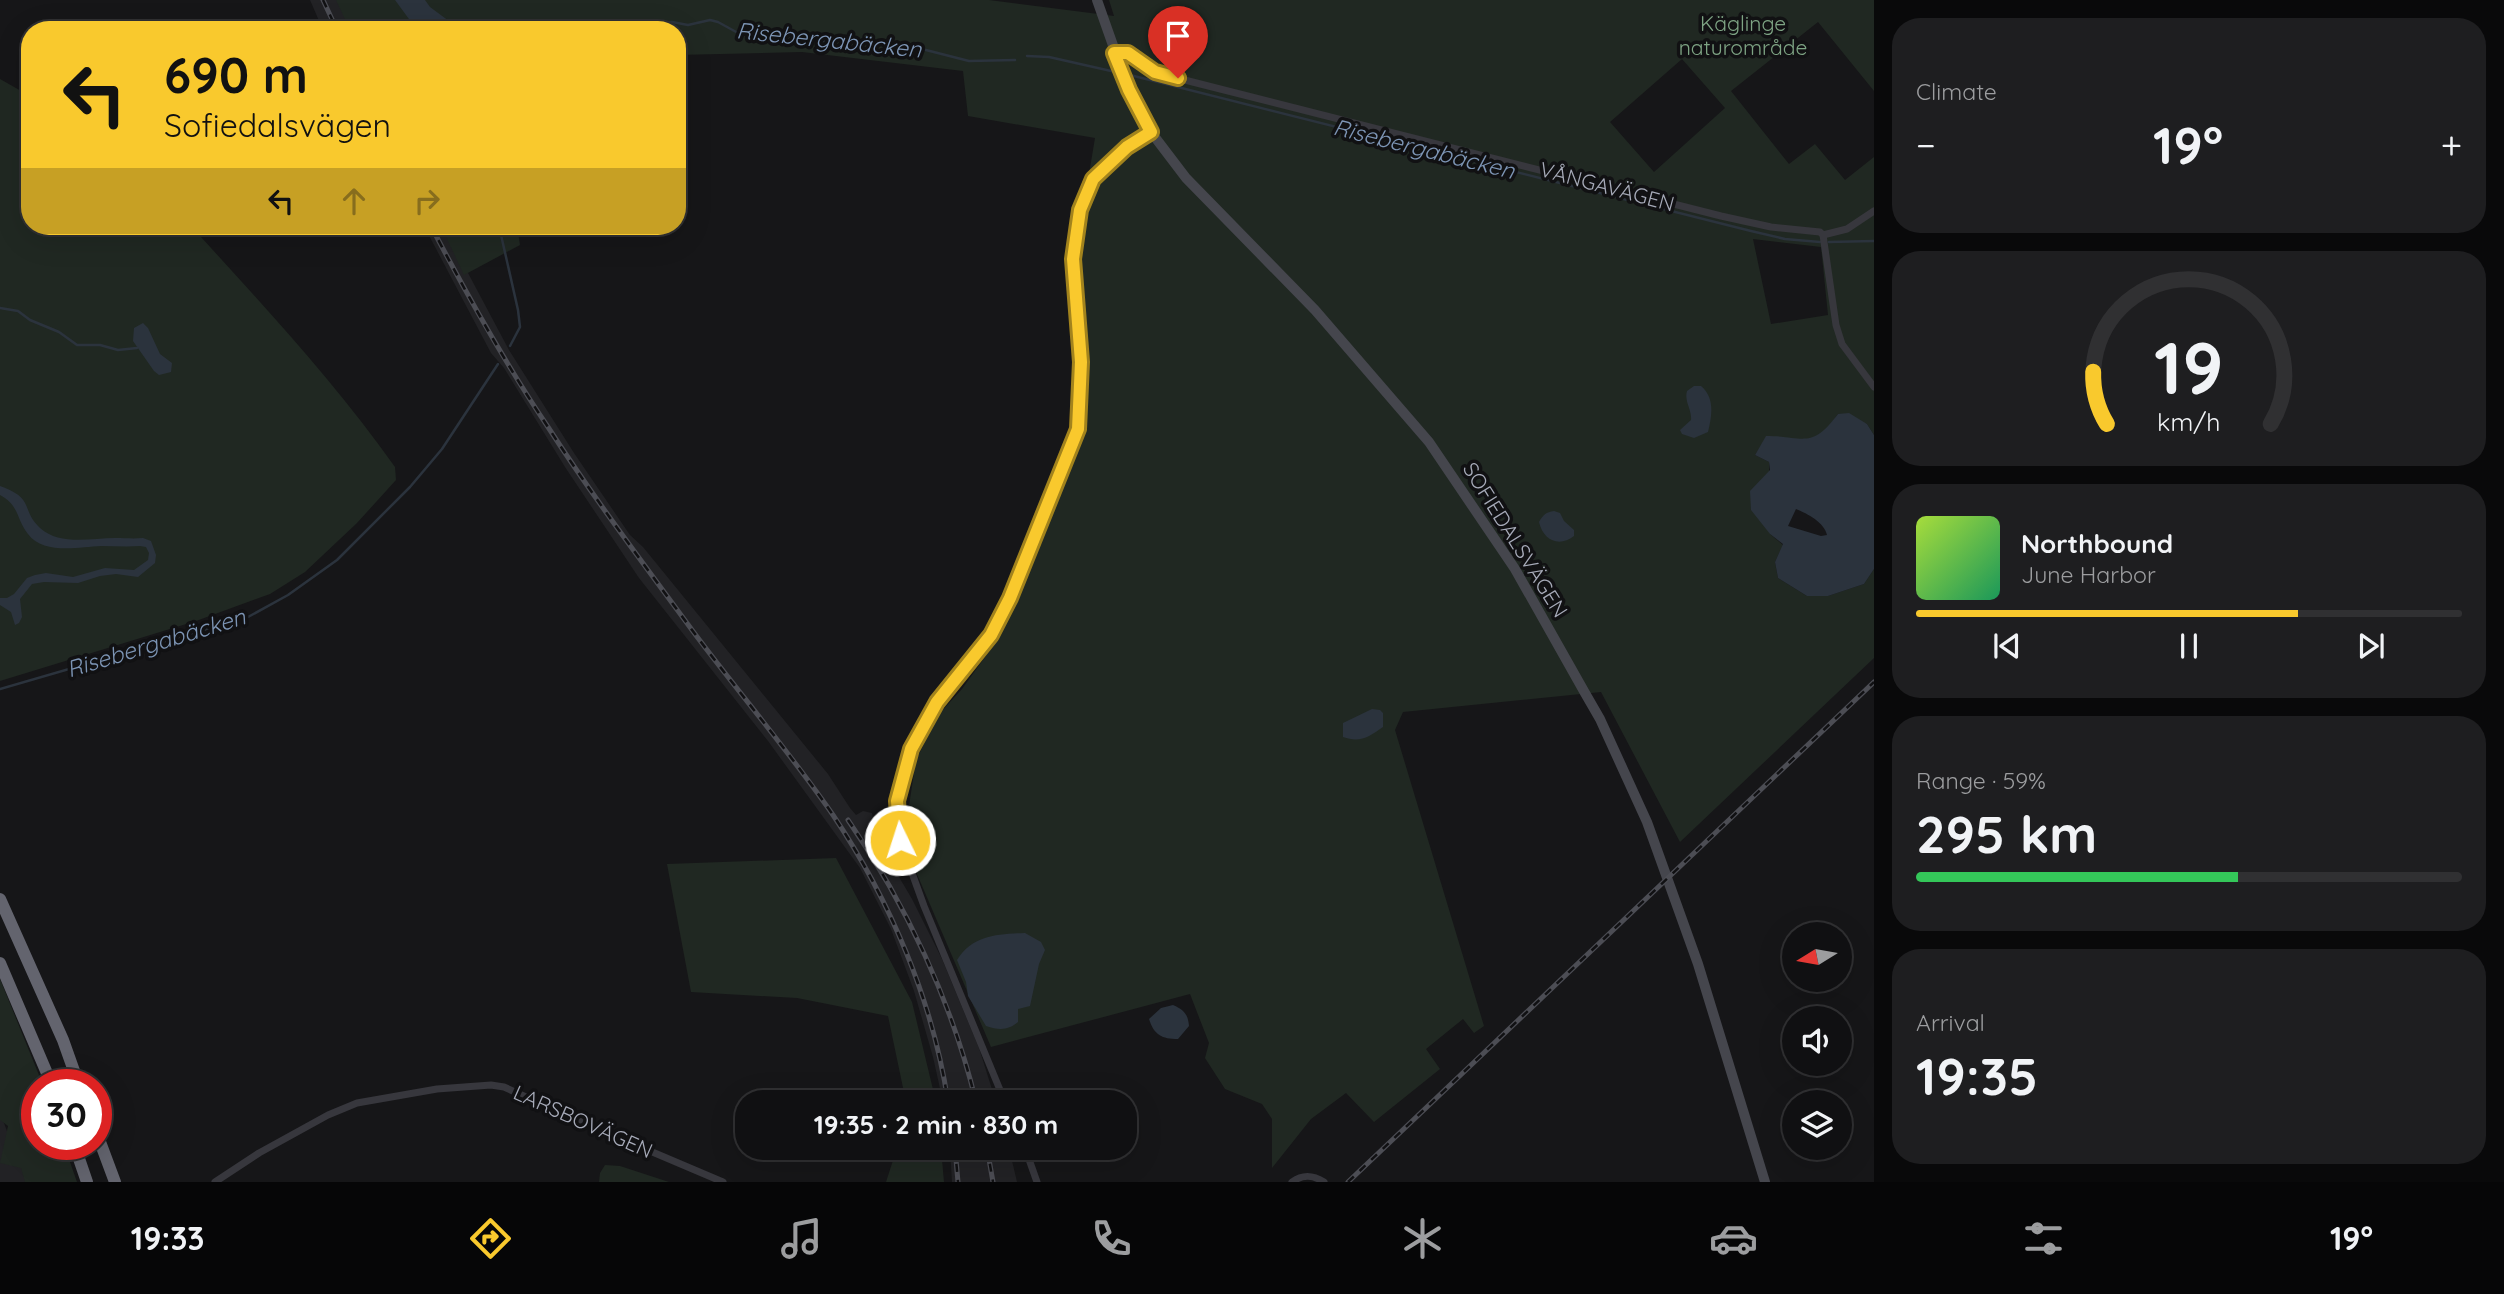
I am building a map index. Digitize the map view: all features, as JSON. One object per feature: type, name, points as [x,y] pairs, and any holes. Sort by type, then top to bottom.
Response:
[{"type":"highway","points":[[0,899],[73,1069]]},
{"type":"highway","points":[[0,963],[45,1069]]},
{"type":"highway","points":[[79,1160],[87,1182]]},
{"type":"highway","points":[[106,1160],[114,1182]]},
{"type":"main road","name":"SOFIEDALSVÄGEN","points":[[1097,0],[1115,56],[1151,132],[1186,178],[1315,310],[1429,442],[1515,569],[1600,719],[1647,821],[1698,964],[1766,1182]]},
{"type":"street","name":"VÅNGAVÄGEN","points":[[1115,56],[1128,53],[1161,74],[1721,216],[1771,227],[1815,230],[1824,235]]},
{"type":"street","points":[[1000,1090],[924,906],[900,840],[897,801],[911,749],[937,702],[991,635],[1010,598],[1078,429],[1081,362],[1073,259],[1080,210],[1093,179],[1127,147],[1151,132]]},
{"type":"street","points":[[1874,211],[1847,229],[1824,235],[1830,299],[1839,335],[1842,344],[1874,387]]},
{"type":"street","name":"LARSBOVÄGEN","points":[[215,1182],[230,1170],[328,1115],[357,1103],[437,1089],[491,1085],[504,1087],[577,1121],[723,1182]]},
{"type":"street","points":[[1029,1160],[1037,1182]]},
{"type":"street","points":[[1292,1182],[1300,1177],[1311,1176],[1324,1182]]},
{"type":"shaded area","points":[[310,0],[338,0],[347,21],[319,21]]},
{"type":"shaded area","points":[[395,0],[425,0],[449,21],[410,21]]},
{"type":"shaded area","points":[[429,235],[448,235],[509,350],[630,535],[643,547],[828,774],[856,815],[863,811],[872,813],[874,823],[867,828],[876,838],[912,899],[942,959],[979,1048],[992,1090],[940,1090],[914,991],[891,929],[860,868],[768,741],[639,578],[565,467],[504,368],[491,353]]},
{"type":"shaded area","points":[[143,323],[160,354],[172,363],[171,372],[159,375],[154,371],[133,341],[134,328]]},
{"type":"shaded area","points":[[1694,386],[1701,386],[1709,396],[1711,419],[1708,432],[1694,438],[1682,434],[1680,430],[1691,420],[1686,395]]},
{"type":"shaded area","points":[[1849,413],[1867,424],[1874,435],[1874,569],[1864,584],[1828,596],[1807,596],[1778,578],[1775,562],[1783,544],[1770,534],[1751,510],[1750,491],[1770,470],[1769,462],[1755,455],[1766,436],[1798,439],[1813,437],[1821,433],[1838,414]],"holes":[[[1796,509],[1819,522],[1827,535],[1821,536],[1788,526]]]},
{"type":"shaded area","points":[[0,486],[19,495],[34,521],[48,534],[76,540],[143,538],[151,541],[156,555],[155,563],[138,577],[116,574],[78,583],[32,584],[20,599],[22,617],[15,625],[11,612],[0,605],[0,598],[14,594],[27,578],[46,573],[73,577],[105,568],[134,570],[148,560],[149,553],[146,547],[140,546],[62,548],[43,545],[28,534],[14,508],[0,495]]},
{"type":"shaded area","points":[[1554,511],[1560,513],[1574,530],[1574,536],[1568,540],[1552,540],[1541,528],[1539,522],[1545,514]]},
{"type":"shaded area","points":[[1372,709],[1383,713],[1383,727],[1364,738],[1343,737],[1343,723]]},
{"type":"shaded area","points":[[1025,933],[1041,942],[1045,950],[1039,964],[1030,1006],[1018,1009],[1018,1022],[1010,1027],[999,1029],[986,1026],[968,996],[966,982],[957,960],[970,945],[986,937]]},
{"type":"shaded area","points":[[1173,1005],[1185,1013],[1189,1026],[1178,1039],[1159,1035],[1149,1019],[1161,1008]]},
{"type":"shaded area","points":[[0,1113],[27,1182],[0,1182]]},
{"type":"shaded area","points":[[951,1160],[1012,1160],[1017,1182],[952,1182]]},
{"type":"green space","name":"Käglinge naturområde","points":[[336,0],[989,0],[1114,16],[1109,0],[1874,0],[1874,91],[1818,22],[1731,91],[1789,164],[1815,144],[1845,180],[1874,157],[1874,435],[1867,424],[1838,414],[1825,432],[1812,439],[1762,444],[1755,455],[1769,462],[1770,534],[1783,545],[1775,562],[1778,578],[1807,596],[1828,596],[1864,584],[1874,569],[1874,658],[1680,842],[1601,692],[1403,712],[1395,730],[1484,1026],[1474,1033],[1463,1019],[1426,1049],[1440,1069],[1374,1122],[1346,1093],[1311,1119],[1272,1168],[1272,1119],[1262,1104],[1225,1089],[1205,1058],[1209,1043],[1190,994],[991,1047],[917,874],[907,819],[916,760],[939,714],[962,689],[995,643],[1083,433],[1080,228],[1095,138],[968,116],[963,71],[802,52],[686,55],[686,21],[346,21]],"holes":[[[1682,59],[1725,108],[1654,172],[1610,122]],[[1753,239],[1821,247],[1828,315],[1771,324]]]},
{"type":"green space","points":[[0,79],[21,91],[21,235],[199,235],[297,344],[372,435],[395,467],[396,480],[357,523],[305,572],[270,594],[196,621],[0,681]]},
{"type":"green space","points":[[445,235],[518,235],[520,245],[464,275]]},
{"type":"green space","points":[[836,858],[912,1002],[933,1090],[903,1090],[888,1016],[797,998],[691,992],[667,864]]},
{"type":"green space","points":[[0,979],[37,1069],[21,1069],[21,1160],[69,1160],[77,1182],[25,1182],[21,1168],[0,1163],[8,1126],[0,1120]]},
{"type":"green space","points":[[893,1160],[942,1160],[944,1182],[886,1182]]},
{"type":"green space","points":[[605,1165],[620,1166],[669,1182],[599,1182]]},
{"type":"waterway","name":"Risebergabäcken","points":[[686,25],[710,20],[738,33],[764,30],[822,41],[840,37],[922,49],[969,61],[1015,60]]},
{"type":"waterway","name":"Risebergabäcken","points":[[1027,56],[1049,57],[1120,73]]},
{"type":"waterway","name":"Risebergabäcken","points":[[1126,74],[1751,231],[1785,239],[1820,242]]},
{"type":"waterway","name":"Risebergabäcken","points":[[501,235],[520,327],[510,346]]},
{"type":"waterway","name":"Risebergabäcken","points":[[1829,242],[1874,241]]},
{"type":"waterway","points":[[0,308],[18,311],[30,320],[59,332],[77,345],[100,345],[118,350],[137,348]]},
{"type":"waterway","name":"Risebergabäcken","points":[[0,689],[248,617],[288,595],[337,560],[410,487],[442,449],[498,364]]},
{"type":"railway","points":[[323,0],[333,21]]},
{"type":"railway","points":[[436,235],[532,403],[583,479],[692,630],[816,791],[854,848],[890,917],[920,989],[932,1026],[946,1090]]},
{"type":"railway","points":[[1348,1182],[1874,682]]},
{"type":"railway","points":[[848,820],[889,885],[925,955],[954,1028],[973,1090]]},
{"type":"railway","points":[[956,1160],[958,1182]]},
{"type":"railway","points":[[989,1160],[993,1182]]},
{"type":"route","points":[[900,840],[897,801],[911,749],[937,702],[991,635],[1010,598],[1078,429],[1081,362],[1073,259],[1080,210],[1093,179],[1127,147],[1151,132],[1129,90],[1114,53],[1128,53],[1155,72],[1178,78]]}]
